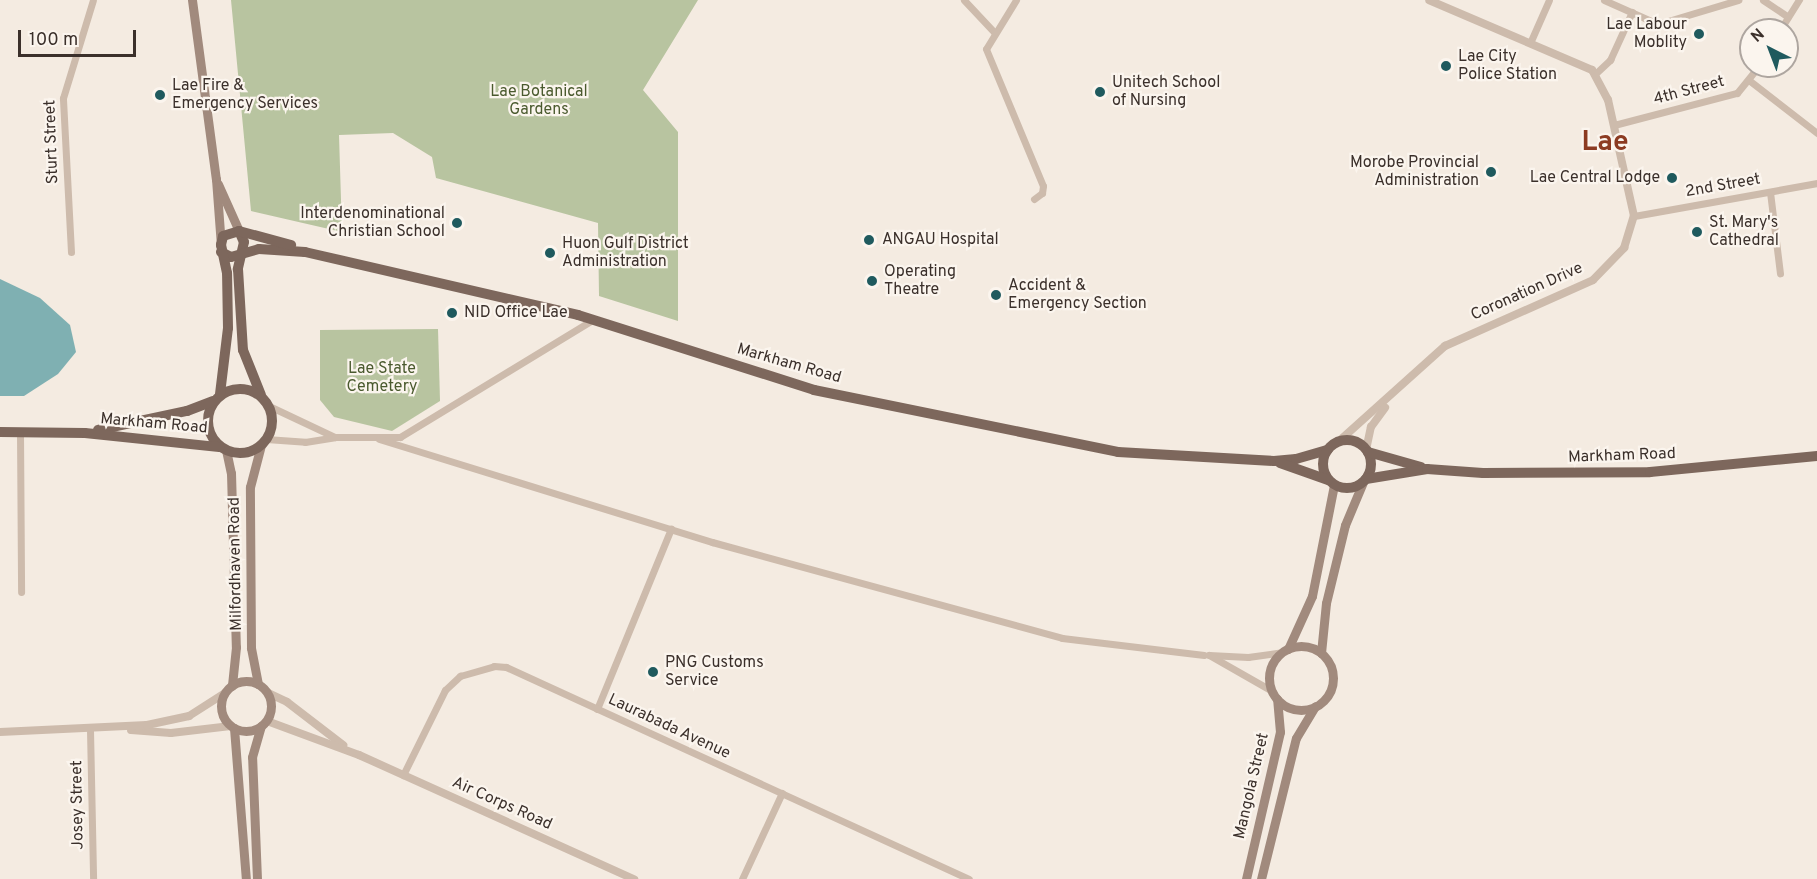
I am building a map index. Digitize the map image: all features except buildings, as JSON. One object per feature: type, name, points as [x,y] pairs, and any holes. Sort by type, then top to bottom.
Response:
[{"type":"main road","points":[[192,0],[216,179],[221,248],[226,273],[228,328],[217,397],[209,409],[208,430],[223,448],[246,453],[264,442],[272,423],[268,406],[261,396],[243,350],[238,269],[244,242],[216,179]]},
{"type":"main road","points":[[221,248],[226,234],[239,231]]},
{"type":"main road","name":"Markham Road","points":[[239,231],[305,252],[594,319],[814,390],[1118,452],[1274,461],[1296,459],[1328,450]]},
{"type":"main road","name":"Markham Road","points":[[221,248],[231,256],[271,248],[305,252]]},
{"type":"main road","points":[[217,397],[241,388],[261,396]]},
{"type":"main road","name":"Markham Road","points":[[86,433],[187,411],[217,397]]},
{"type":"main road","name":"Markham Road","points":[[0,432],[86,433],[223,448]]},
{"type":"main road","points":[[1285,650],[1305,646],[1321,653],[1330,665],[1332,683],[1325,698],[1315,706],[1291,708],[1274,695],[1269,674],[1285,650],[1312,596],[1331,482],[1323,468],[1328,450],[1338,442],[1354,441],[1367,451],[1371,465],[1345,525],[1322,619],[1321,653]]},
{"type":"main road","name":"Milfordhaven Road","points":[[258,684],[251,648],[250,487],[264,442]]},
{"type":"main road","name":"Milfordhaven Road","points":[[223,448],[231,473],[236,647],[232,686]]},
{"type":"main road","name":"Markham Road","points":[[1367,451],[1427,469],[1483,473],[1650,472],[1817,456]]},
{"type":"main road","name":"Markham Road","points":[[1274,461],[1331,482]]},
{"type":"main road","name":"Markham Road","points":[[1365,480],[1427,469]]},
{"type":"main road","points":[[1331,482],[1352,488],[1365,480]]},
{"type":"main road","points":[[257,879],[252,757],[264,724],[271,702],[268,693],[258,684],[245,681],[232,686],[225,693],[222,714],[233,727],[246,731],[264,724]]},
{"type":"main road","name":"Mangola Street","points":[[1246,879],[1280,732],[1274,695]]},
{"type":"main road","name":"Mangola Street","points":[[1261,879],[1296,738],[1315,706]]},
{"type":"main road","points":[[233,727],[246,879]]},
{"type":"street","name":"Sturt Street","points":[[71,252],[63,98],[93,0]]},
{"type":"street","points":[[964,0],[995,33]]},
{"type":"street","points":[[1016,0],[986,49],[987,58],[1044,186],[1042,193],[1034,199]]},
{"type":"street","points":[[1429,0],[1586,65],[1595,74],[1614,125],[1634,216]]},
{"type":"street","points":[[1530,43],[1549,0]]},
{"type":"street","points":[[1604,0],[1658,24],[1738,0]]},
{"type":"street","points":[[1763,0],[1788,17],[1800,0]]},
{"type":"street","points":[[1595,74],[1610,60],[1632,12]]},
{"type":"street","name":"4th Street","points":[[1614,125],[1737,93],[1752,78]]},
{"type":"street","points":[[1750,81],[1817,134]]},
{"type":"street","name":"2nd Street","points":[[1634,216],[1817,183]]},
{"type":"street","points":[[1770,192],[1780,273]]},
{"type":"street","name":"Coronation Drive","points":[[1338,442],[1445,346],[1593,280],[1623,248],[1634,216]]},
{"type":"street","points":[[264,442],[305,442],[335,437],[379,439],[400,437],[417,429],[475,389],[594,319]]},
{"type":"street","name":"Coronation Drive","points":[[1367,451],[1373,423],[1406,382]]},
{"type":"street","points":[[268,406],[335,437]]},
{"type":"street","points":[[20,433],[21,592]]},
{"type":"street","points":[[379,439],[671,529],[1062,638],[1204,655]]},
{"type":"street","points":[[597,709],[671,529]]},
{"type":"street","points":[[1274,695],[1209,655],[1248,657],[1285,650]]},
{"type":"street","name":"Laurabada Avenue","points":[[403,775],[445,690],[460,676],[481,669],[506,668],[969,879]]},
{"type":"street","points":[[0,732],[118,728],[189,716],[225,693]]},
{"type":"street","name":"Air Corps Road","points":[[268,693],[287,702],[358,755]]},
{"type":"street","name":"Air Corps Road","points":[[264,724],[358,755],[634,879]]},
{"type":"street","points":[[118,728],[159,733],[233,727]]},
{"type":"street","name":"Josey Street","points":[[90,730],[93,879]]},
{"type":"street","points":[[742,879],[782,793]]},
{"type":"green space","name":"Lae Botanical Gardens","points":[[231,0],[698,0],[643,90],[678,132],[678,321],[599,296],[598,223],[436,178],[432,157],[393,133],[339,135],[342,232],[251,211]]},
{"type":"green space","name":"Lae State Cemetery","points":[[438,329],[440,401],[392,431],[334,417],[320,400],[320,330]]},
{"type":"water","points":[[0,279],[40,298],[70,325],[76,352],[58,374],[24,396],[0,396]]},
{"type":"place","name":"Lae Labour Moblity","points":[[1699,34]]},
{"type":"place","name":"Lae City Police Station","points":[[1446,66]]},
{"type":"place","name":"Unitech School of Nursing","points":[[1100,92]]},
{"type":"place","name":"Lae Fire & Emergency Services","points":[[160,95]]},
{"type":"place","name":"Morobe Provincial Administration","points":[[1491,172]]},
{"type":"place","name":"Lae Central Lodge","points":[[1672,178]]},
{"type":"place","name":"Interdenominational Christian School","points":[[457,223]]},
{"type":"place","name":"St. Mary's Cathedral","points":[[1697,232]]},
{"type":"place","name":"ANGAU Hospital","points":[[869,240]]},
{"type":"place","name":"Huon Gulf District Administration","points":[[550,253]]},
{"type":"place","name":"Operating Theatre","points":[[872,281]]},
{"type":"place","name":"Accident & Emergency Section","points":[[996,295]]},
{"type":"place","name":"NID Office Lae","points":[[452,313]]},
{"type":"place","name":"PNG Customs Service","points":[[653,672]]},
{"type":"district","name":"Lae","points":[[1605,143]]}]
